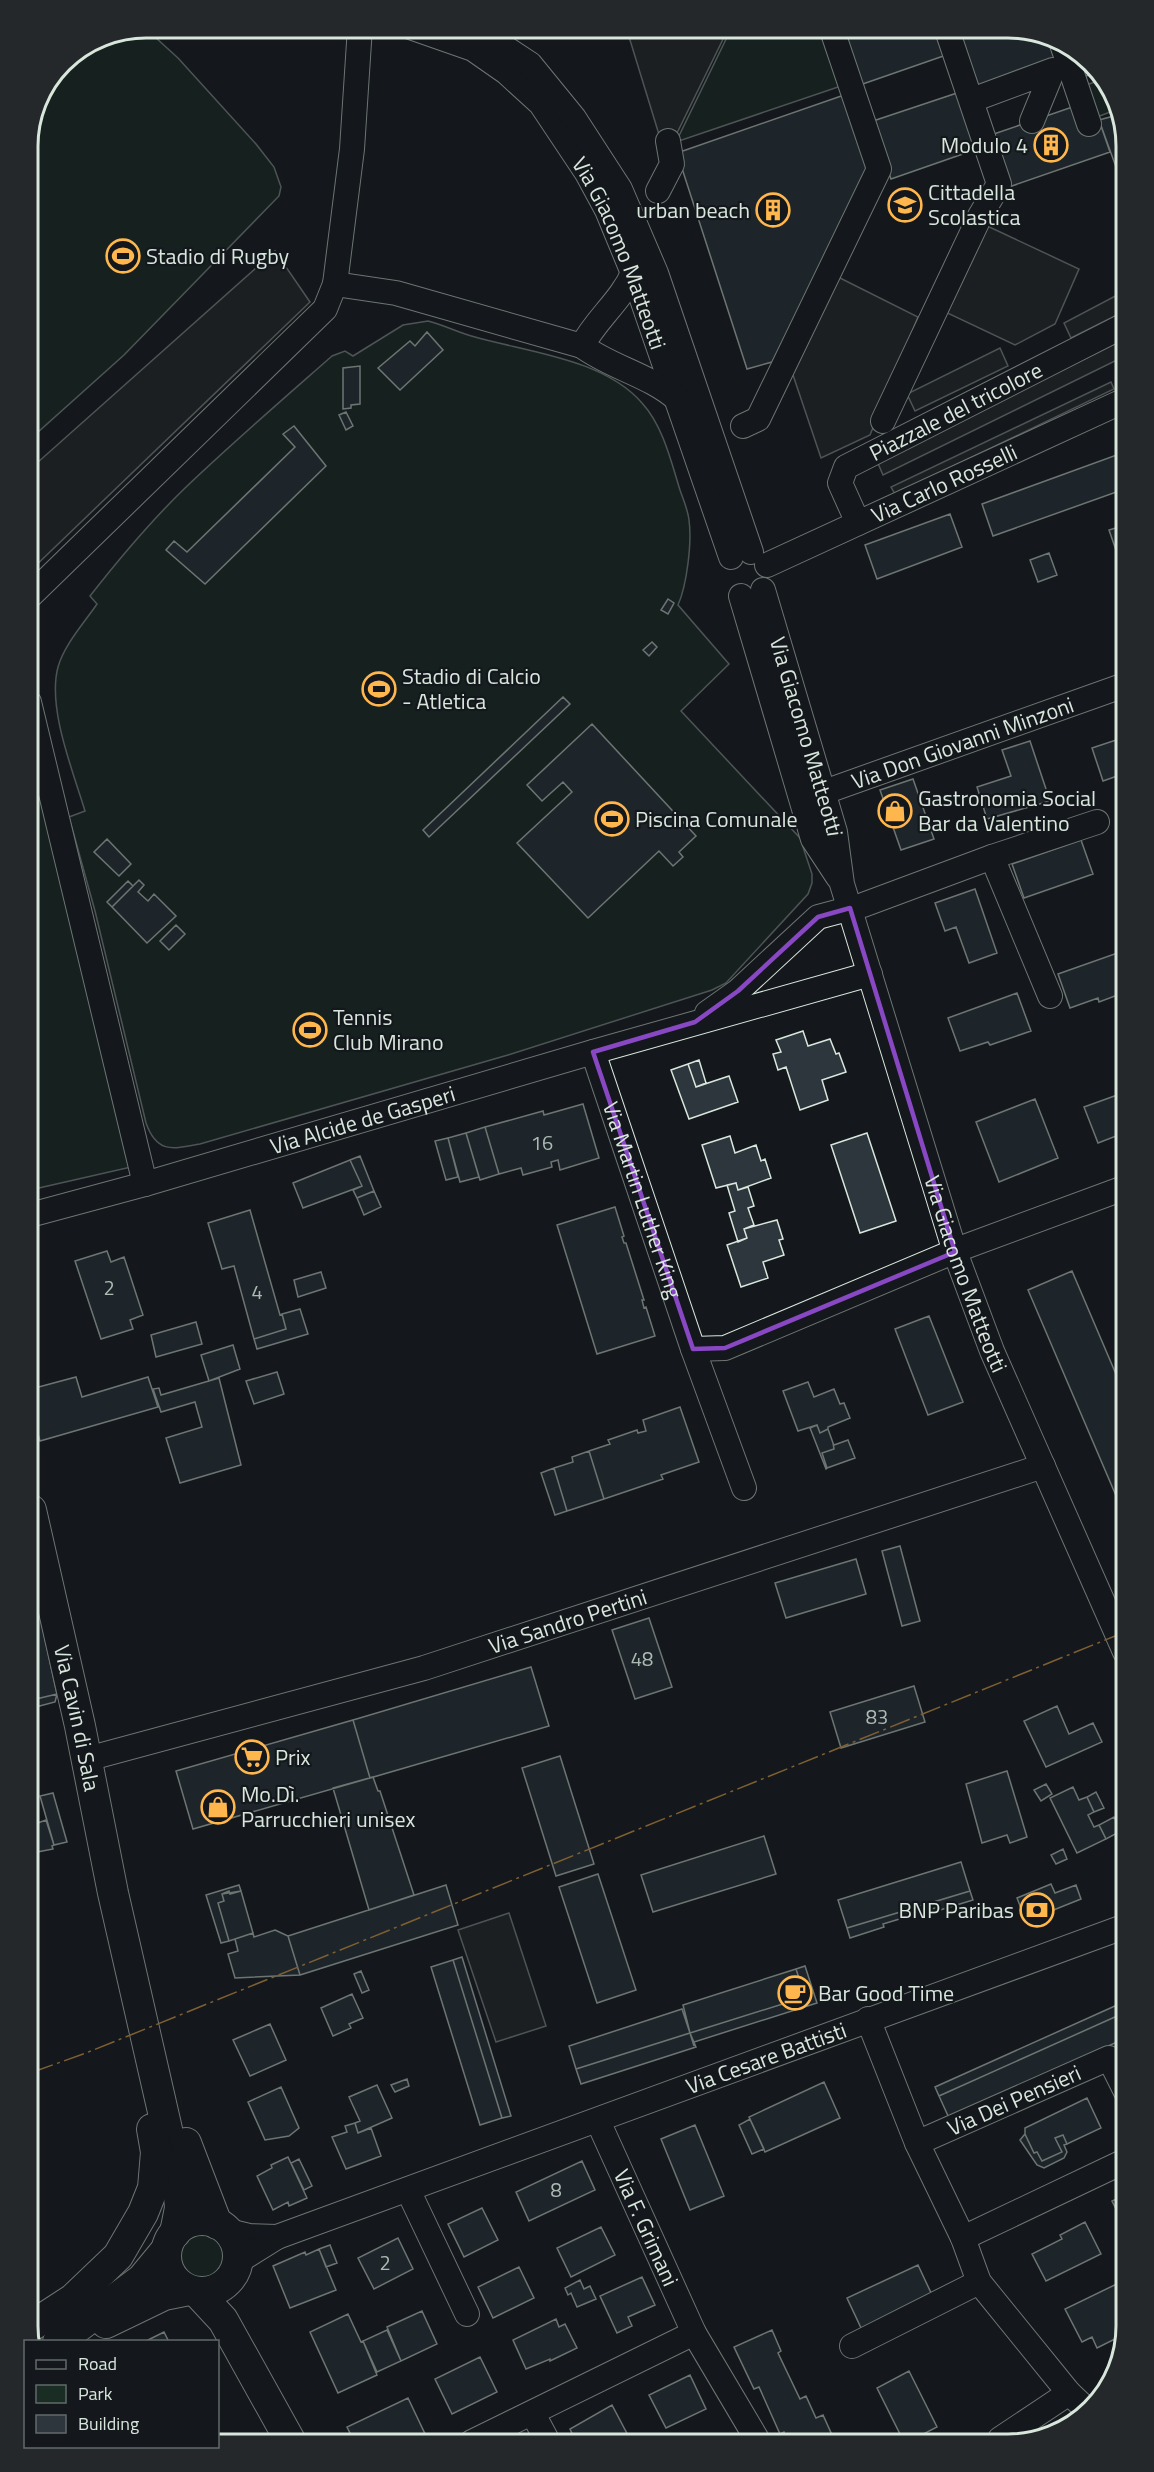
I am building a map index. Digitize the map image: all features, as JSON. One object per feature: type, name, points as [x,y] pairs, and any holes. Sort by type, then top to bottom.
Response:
[{"type":"main road","name":"Via Cavin di Sala","points":[[38,1541],[87,1759],[113,1893],[178,2181],[180,2208],[171,2241]]},
{"type":"main road","name":"Via Cavin di Sala","points":[[113,1893],[194,2168],[223,2228]]},
{"type":"main road","points":[[38,2322],[73,2299],[118,2256],[143,2213],[153,2188],[156,2152],[147,2094],[132,2027],[113,1893]]},
{"type":"main road","points":[[61,2340],[142,2279],[184,2225],[194,2221],[223,2228],[237,2251],[234,2292],[288,2434]]},
{"type":"main road","points":[[171,2241],[166,2262],[171,2274],[178,2284],[193,2291],[212,2306],[223,2320],[287,2434]]},
{"type":"main road","points":[[73,2340],[164,2295],[211,2291],[223,2286],[235,2269]]},
{"type":"street","points":[[38,587],[324,309],[335,284],[352,149],[359,38]]},
{"type":"street","name":"Via Giacomo Matteotti","points":[[442,38],[473,49],[526,88],[541,104],[587,173],[607,210],[633,273],[678,400],[750,558],[770,574],[752,593],[734,593],[725,580],[724,572],[750,558]]},
{"type":"street","name":"Via Giacomo Matteotti","points":[[490,38],[530,64],[574,118],[620,189],[656,273],[750,558]]},
{"type":"street","points":[[743,426],[758,419],[879,169],[835,38]]},
{"type":"street","points":[[883,421],[980,216],[999,184],[950,38]]},
{"type":"street","points":[[1065,54],[1089,124]]},
{"type":"street","points":[[972,100],[1053,70],[1032,121]]},
{"type":"street","points":[[658,190],[672,164],[668,141]]},
{"type":"street","points":[[582,346],[589,331],[628,286],[633,273]]},
{"type":"street","points":[[335,284],[396,293],[582,346],[594,355],[664,387],[678,400]]},
{"type":"street","name":"Piazzale del tricolore","points":[[858,523],[840,483],[846,467],[1117,329]]},
{"type":"street","name":"Via Carlo Rosselli","points":[[750,558],[858,523],[1117,404]]},
{"type":"street","name":"Via Giacomo Matteotti","points":[[752,593],[813,796],[835,832],[842,884],[955,1252],[992,1351],[1117,1634]]},
{"type":"street","name":"Via Don Giovanni Minzoni","points":[[813,796],[1117,688]]},
{"type":"street","points":[[38,739],[145,1184]]},
{"type":"street","name":"Via Alcide de Gasperi","points":[[695,1022],[738,991],[818,917],[863,905],[992,857],[1096,822]]},
{"type":"street","points":[[992,857],[1050,996]]},
{"type":"street","name":"Via Alcide de Gasperi","points":[[38,1213],[145,1184],[695,1022],[870,974]]},
{"type":"street","name":"Via Martin Luther King","points":[[593,1052],[693,1349],[744,1488]]},
{"type":"street","points":[[693,1349],[725,1348],[955,1252],[1117,1191]]},
{"type":"street","name":"Via Sandro Pertini","points":[[87,1759],[424,1668],[1042,1466]]},
{"type":"street","name":"Via Cesare Battisti","points":[[235,2269],[277,2237],[1117,1929]]},
{"type":"street","points":[[868,2019],[917,2143],[963,2238],[979,2282],[1078,2401],[1010,2434]]},
{"type":"street","name":"Via Dei Pensieri","points":[[917,2143],[1109,2058],[1117,2074]]},
{"type":"street","name":"Via F. Grimani","points":[[598,2121],[694,2333],[754,2434]]},
{"type":"street","points":[[963,2238],[1117,2164]]},
{"type":"street","points":[[408,2190],[467,2314]]},
{"type":"street","name":"Via Cesare Battisti","points":[[223,2228],[249,2236],[277,2237]]},
{"type":"street","points":[[852,2346],[979,2282]]},
{"type":"street","points":[[489,2434],[694,2333]]},
{"type":"street","points":[[533,2414],[544,2434]]},
{"type":"highlighted area","points":[[850,908],[955,1252],[725,1348],[693,1349],[593,1052],[695,1022],[738,991],[818,917]]},
{"type":"green space","name":"Stadio di Rugby","points":[[131,38],[156,38],[178,58],[256,144],[274,167],[281,187],[279,196],[124,355],[38,432],[38,131],[41,117],[56,85],[74,64],[85,56],[117,41]]},
{"type":"green space","points":[[727,38],[828,38],[844,85],[676,142]]},
{"type":"green space","points":[[1095,82],[1111,112],[1097,117],[1086,85]]},
{"type":"green space","name":"Stadio di Calcio - Atletica","points":[[428,321],[469,335],[564,359],[607,376],[626,388],[642,403],[656,422],[666,444],[687,508],[690,529],[688,563],[678,605],[729,664],[681,711],[800,838],[812,874],[812,883],[808,894],[726,983],[712,990],[508,1055],[200,1144],[167,1147],[155,1140],[146,1123],[95,911],[69,817],[85,811],[68,759],[59,720],[56,701],[58,667],[70,642],[97,604],[90,596],[147,528],[202,472],[332,356],[345,351],[353,356],[403,325]]},
{"type":"green space","points":[[38,759],[140,1165],[38,1188]]},
{"type":"green space","points":[[203,2234],[212,2235],[219,2240],[224,2247],[224,2265],[219,2272],[212,2277],[203,2278],[194,2277],[187,2272],[182,2265],[181,2256],[182,2247],[187,2240],[194,2235]]},
{"type":"shaded area","points":[[629,38],[724,38],[677,133],[668,141],[661,141]]},
{"type":"shaded area","points":[[983,224],[1079,269],[1055,324],[1015,345],[941,310]]},
{"type":"shaded area","points":[[275,251],[310,302],[38,563],[38,462]]},
{"type":"shaded area","points":[[834,275],[918,317],[870,435],[821,458],[791,369]]},
{"type":"shaded area","points":[[1117,295],[1117,315],[1071,338],[1064,323]]},
{"type":"shaded area","points":[[1117,343],[1117,360],[883,475],[877,461]]},
{"type":"shaded area","points":[[1000,348],[1008,366],[915,411],[907,394]]},
{"type":"shaded area","points":[[1111,382],[1114,389],[895,494],[891,487]]},
{"type":"shaded area","points":[[509,1913],[546,2026],[496,2042],[458,1930]]},
{"type":"building","points":[[841,38],[947,38],[952,53],[857,86]]},
{"type":"building","points":[[956,38],[1016,38],[1043,43],[1058,50],[1064,66],[977,97]]},
{"type":"building","points":[[1072,58],[1090,75],[1079,78]]},
{"type":"building","points":[[963,91],[983,147],[891,179],[870,122]]},
{"type":"building","name":"urban beach","points":[[847,94],[872,170],[772,362],[747,369],[677,153]]},
{"type":"building","name":"Modulo 4","points":[[1078,105],[1099,120],[1110,152],[1009,187],[991,135]]},
{"type":"building","points":[[1112,116],[1116,131],[1117,167],[1116,167],[1099,120]]},
{"type":"building","points":[[427,332],[443,350],[400,390],[378,368],[410,341],[415,346]]},
{"type":"building","points":[[360,366],[360,404],[343,409],[343,368]]},
{"type":"building","points":[[346,412],[353,426],[346,430],[339,415]]},
{"type":"building","points":[[294,426],[326,466],[205,584],[166,550],[174,541],[187,552],[295,447],[283,434]]},
{"type":"building","points":[[1117,455],[1117,492],[993,536],[982,504]]},
{"type":"building","points":[[950,514],[962,547],[877,579],[865,545]]},
{"type":"building","points":[[1117,528],[1117,553],[1109,530]]},
{"type":"building","points":[[1049,553],[1057,575],[1038,582],[1030,560]]},
{"type":"building","points":[[668,599],[674,603],[668,614],[661,610]]},
{"type":"building","points":[[652,642],[657,647],[649,656],[643,650]]},
{"type":"building","points":[[563,697],[570,704],[429,837],[423,830]]},
{"type":"building","name":"Piscina Comunale","points":[[592,724],[696,836],[679,852],[683,857],[673,866],[659,851],[588,918],[517,843],[572,792],[563,782],[542,801],[527,785]]},
{"type":"building","points":[[1117,740],[1117,776],[1103,781],[1092,748]]},
{"type":"building","points":[[1030,741],[1050,801],[987,819],[977,787],[1011,776],[1002,750]]},
{"type":"building","points":[[913,779],[934,839],[901,850],[880,790]]},
{"type":"building","points":[[107,839],[131,864],[119,876],[94,852]]},
{"type":"building","points":[[1081,840],[1093,874],[1024,898],[1012,864]]},
{"type":"building","points":[[139,880],[144,885],[138,892],[148,901],[154,894],[176,916],[147,943],[112,907]]},
{"type":"building","points":[[128,881],[133,886],[112,907],[107,902]]},
{"type":"building","points":[[975,889],[997,953],[969,963],[956,927],[945,931],[935,903]]},
{"type":"building","points":[[176,925],[185,934],[169,950],[160,941]]},
{"type":"building","points":[[1117,953],[1117,995],[1099,1002],[1098,998],[1070,1008],[1058,974]]},
{"type":"building","points":[[1017,993],[1031,1031],[990,1045],[988,1042],[960,1051],[948,1018]]},
{"type":"building","points":[[803,1031],[808,1046],[830,1039],[836,1054],[839,1053],[846,1072],[822,1080],[828,1100],[800,1110],[786,1067],[778,1070],[773,1054],[781,1052],[776,1040]]},
{"type":"building","points":[[699,1060],[706,1083],[696,1087],[688,1064]]},
{"type":"building","points":[[688,1064],[696,1087],[729,1076],[738,1102],[689,1119],[671,1070]]},
{"type":"building","points":[[1117,1095],[1117,1136],[1098,1143],[1084,1107]]},
{"type":"building","points":[[1035,1099],[1058,1158],[999,1182],[976,1122]]},
{"type":"building","points":[[583,1104],[599,1158],[560,1170],[558,1160],[551,1162],[552,1167],[523,1175],[521,1168],[499,1174],[485,1127],[543,1111],[544,1115]]},
{"type":"building","points":[[485,1127],[499,1174],[480,1180],[466,1133]]},
{"type":"building","points":[[466,1133],[479,1177],[460,1182],[448,1138]]},
{"type":"building","points":[[867,1133],[896,1221],[860,1233],[831,1145]]},
{"type":"building","points":[[730,1136],[735,1153],[756,1145],[761,1161],[765,1159],[771,1178],[738,1190],[736,1183],[716,1188],[702,1145]]},
{"type":"building","points":[[448,1138],[458,1177],[446,1180],[435,1141]]},
{"type":"building","points":[[360,1156],[374,1191],[357,1198],[353,1190],[362,1186],[350,1160]]},
{"type":"building","points":[[350,1160],[362,1186],[303,1208],[293,1183]]},
{"type":"building","points":[[736,1183],[738,1190],[748,1187],[754,1206],[748,1208],[754,1225],[744,1229],[747,1238],[738,1242],[729,1213],[735,1211],[727,1185]]},
{"type":"building","points":[[374,1191],[381,1207],[364,1215],[357,1198]]},
{"type":"building","points":[[615,1207],[624,1236],[622,1237],[644,1300],[642,1300],[644,1308],[646,1307],[655,1336],[597,1354],[557,1225]]},
{"type":"building","points":[[250,1210],[286,1329],[254,1339],[234,1266],[222,1269],[208,1223]]},
{"type":"building","points":[[777,1220],[783,1239],[779,1240],[784,1255],[763,1262],[768,1278],[741,1287],[727,1245],[747,1238],[744,1229]]},
{"type":"building","points":[[107,1251],[111,1262],[124,1257],[143,1315],[130,1320],[133,1329],[101,1339],[75,1261]]},
{"type":"building","points":[[1072,1271],[1117,1377],[1117,1498],[1028,1290]]},
{"type":"building","points":[[321,1272],[326,1288],[298,1297],[294,1280]]},
{"type":"building","points":[[300,1309],[308,1334],[257,1349],[254,1339],[286,1329],[282,1314]]},
{"type":"building","points":[[929,1316],[963,1402],[928,1415],[895,1329]]},
{"type":"building","points":[[196,1322],[202,1344],[156,1357],[151,1335]]},
{"type":"building","points":[[233,1345],[240,1369],[209,1381],[201,1355]]},
{"type":"building","points":[[277,1372],[284,1394],[254,1404],[246,1381]]},
{"type":"building","points":[[76,1377],[82,1397],[148,1377],[158,1407],[40,1441],[38,1387]]},
{"type":"building","points":[[219,1378],[241,1465],[180,1483],[166,1438],[202,1427],[195,1402],[161,1412],[153,1389],[159,1388],[161,1395]]},
{"type":"building","points":[[808,1382],[814,1397],[834,1389],[840,1404],[844,1403],[850,1418],[820,1433],[817,1425],[798,1431],[783,1391]]},
{"type":"building","points":[[680,1407],[699,1462],[661,1475],[663,1479],[604,1499],[589,1451],[610,1444],[608,1440],[637,1430],[638,1433],[646,1431],[643,1420]]},
{"type":"building","points":[[817,1425],[820,1433],[828,1429],[833,1443],[834,1449],[822,1453],[826,1469],[810,1428]]},
{"type":"building","points":[[848,1440],[855,1458],[827,1468],[822,1453],[834,1449],[833,1443],[834,1445]]},
{"type":"building","points":[[589,1451],[604,1499],[567,1511],[554,1468],[573,1462],[572,1457]]},
{"type":"building","points":[[554,1468],[567,1511],[555,1515],[541,1473]]},
{"type":"building","points":[[900,1546],[920,1621],[902,1626],[882,1551]]},
{"type":"building","points":[[856,1559],[866,1594],[786,1618],[775,1583]]},
{"type":"building","points":[[38,1606],[57,1694],[38,1699]]},
{"type":"building","points":[[649,1618],[672,1687],[635,1699],[612,1630]]},
{"type":"building","points":[[531,1667],[549,1726],[370,1778],[353,1720]]},
{"type":"building","points":[[914,1686],[925,1722],[841,1748],[830,1712]]},
{"type":"building","points":[[57,1694],[55,1702],[38,1706],[38,1699]]},
{"type":"building","points":[[1057,1706],[1069,1734],[1093,1723],[1102,1742],[1046,1767],[1024,1721]]},
{"type":"building","points":[[353,1720],[370,1778],[193,1829],[176,1771]]},
{"type":"building","points":[[560,1756],[594,1864],[556,1876],[522,1768]]},
{"type":"building","points":[[1007,1771],[1027,1837],[1010,1843],[1007,1835],[982,1843],[966,1784]]},
{"type":"building","points":[[373,1777],[380,1791],[414,1895],[369,1910],[333,1788]]},
{"type":"building","points":[[1046,1784],[1052,1794],[1041,1801],[1034,1790]]},
{"type":"building","points":[[1073,1787],[1079,1800],[1087,1797],[1094,1812],[1088,1815],[1094,1827],[1099,1825],[1106,1839],[1077,1853],[1050,1798]]},
{"type":"building","points":[[1096,1792],[1104,1808],[1094,1812],[1087,1797]]},
{"type":"building","points":[[53,1793],[67,1842],[54,1845],[40,1796]]},
{"type":"building","points":[[1114,1817],[1117,1823],[1117,1833],[1106,1839],[1099,1825]]},
{"type":"building","points":[[46,1820],[54,1845],[53,1849],[38,1852],[38,1823]]},
{"type":"building","points":[[764,1836],[776,1874],[653,1912],[641,1875]]},
{"type":"building","points":[[1063,1849],[1067,1859],[1056,1864],[1051,1855]]},
{"type":"building","points":[[961,1862],[970,1891],[847,1928],[838,1900]]},
{"type":"building","points":[[598,1874],[636,1990],[597,2003],[559,1887]]},
{"type":"building","name":"BNP Paribas","points":[[1051,1884],[1055,1893],[1076,1885],[1081,1899],[1026,1921],[1017,1898]]},
{"type":"building","points":[[239,1885],[241,1891],[222,1894],[224,1901],[218,1903],[229,1941],[221,1943],[206,1895]]},
{"type":"building","points":[[446,1885],[458,1925],[300,1975],[288,1936]]},
{"type":"building","points":[[229,1891],[230,1894],[241,1891],[253,1933],[229,1941],[218,1903],[224,1901],[222,1894]]},
{"type":"building","points":[[970,1891],[973,1900],[940,1910],[939,1907],[883,1924],[884,1927],[850,1938],[847,1928]]},
{"type":"building","points":[[275,1930],[288,1936],[300,1975],[235,1978],[228,1954],[238,1951],[235,1939],[253,1933],[254,1937]]},
{"type":"building","points":[[462,1957],[511,2116],[502,2118],[453,1960]]},
{"type":"building","points":[[453,1960],[502,2118],[480,2125],[431,1967]]},
{"type":"building","points":[[805,1966],[817,2003],[694,2042],[694,2046],[690,2033],[805,1997],[796,1969]]},
{"type":"building","points":[[796,1969],[805,1997],[690,2033],[683,2005]]},
{"type":"building","points":[[361,1971],[369,1990],[362,1993],[354,1974]]},
{"type":"building","points":[[352,1994],[363,2018],[349,2024],[351,2028],[333,2036],[321,2008]]},
{"type":"building","points":[[1117,2005],[1117,2016],[939,2096],[935,2087]]},
{"type":"building","points":[[682,2009],[690,2033],[576,2069],[569,2046]]},
{"type":"building","points":[[1117,2016],[1117,2042],[949,2118],[939,2096]]},
{"type":"building","points":[[270,2024],[286,2060],[250,2076],[233,2040]]},
{"type":"building","points":[[690,2033],[696,2047],[581,2084],[576,2069]]},
{"type":"building","points":[[407,2079],[409,2086],[395,2092],[391,2085]]},
{"type":"building","points":[[824,2082],[840,2118],[765,2152],[749,2117]]},
{"type":"building","points":[[377,2085],[392,2118],[358,2133],[355,2123],[360,2121],[349,2097]]},
{"type":"building","points":[[281,2087],[299,2128],[289,2136],[265,2140],[248,2102]]},
{"type":"building","points":[[1087,2098],[1101,2128],[1067,2144],[1063,2135],[1055,2138],[1062,2152],[1042,2161],[1037,2152],[1034,2153],[1025,2134],[1025,2128]]},
{"type":"building","points":[[750,2119],[764,2149],[752,2154],[739,2125]]},
{"type":"building","points":[[355,2123],[358,2133],[371,2128],[381,2156],[346,2169],[332,2137],[347,2132],[345,2126]]},
{"type":"building","points":[[695,2125],[724,2196],[690,2210],[661,2139]]},
{"type":"building","points":[[1025,2134],[1034,2153],[1037,2152],[1042,2161],[1062,2152],[1055,2138],[1063,2135],[1067,2144],[1064,2145],[1067,2152],[1064,2158],[1044,2168],[1037,2165],[1020,2140]]},
{"type":"building","points":[[288,2157],[307,2198],[289,2206],[288,2202],[273,2210],[257,2176],[272,2168],[271,2165]]},
{"type":"building","points":[[299,2159],[312,2186],[304,2190],[291,2163]]},
{"type":"building","points":[[582,2161],[595,2190],[529,2221],[516,2192]]},
{"type":"building","points":[[1117,2199],[1117,2211],[1112,2201]]},
{"type":"building","points":[[482,2208],[498,2240],[464,2257],[448,2224]]},
{"type":"building","points":[[1085,2222],[1101,2254],[1046,2281],[1032,2254],[1062,2239],[1060,2235]]},
{"type":"building","points":[[601,2227],[615,2255],[571,2277],[557,2248]]},
{"type":"building","points":[[398,2238],[413,2269],[374,2289],[358,2258]]},
{"type":"building","points":[[330,2245],[337,2263],[326,2267],[319,2249]]},
{"type":"building","points":[[319,2249],[336,2290],[290,2308],[273,2266],[305,2252],[306,2255]]},
{"type":"building","points":[[918,2265],[933,2297],[862,2330],[847,2298]]},
{"type":"building","points":[[519,2267],[534,2298],[493,2318],[478,2287]]},
{"type":"building","points":[[642,2277],[655,2305],[628,2317],[632,2326],[617,2333],[600,2296]]},
{"type":"building","points":[[580,2280],[584,2289],[590,2286],[596,2299],[577,2307],[571,2293],[568,2295],[565,2288]]},
{"type":"building","points":[[1117,2284],[1116,2338],[1097,2348],[1092,2337],[1082,2342],[1065,2309]]},
{"type":"building","points":[[422,2311],[437,2344],[401,2361],[387,2327]]},
{"type":"building","points":[[348,2314],[361,2342],[363,2341],[377,2375],[338,2393],[310,2332]]},
{"type":"building","points":[[556,2319],[559,2327],[565,2324],[577,2348],[526,2369],[513,2340]]},
{"type":"building","points":[[387,2330],[401,2361],[377,2372],[363,2341]]},
{"type":"building","points":[[772,2330],[781,2351],[778,2353],[800,2399],[806,2396],[816,2418],[823,2415],[832,2434],[785,2434],[784,2432],[780,2434],[759,2387],[754,2389],[734,2347]]},
{"type":"building","points":[[164,2332],[168,2340],[148,2340]]},
{"type":"building","points":[[480,2357],[497,2392],[452,2414],[435,2379]]},
{"type":"building","points":[[909,2371],[937,2427],[924,2434],[900,2434],[877,2388]]},
{"type":"building","points":[[690,2375],[706,2409],[666,2428],[649,2395]]},
{"type":"building","points":[[408,2398],[425,2434],[350,2434],[347,2427]]},
{"type":"building","points":[[612,2405],[627,2434],[572,2434],[570,2429]]},
{"type":"power","points":[[38,2070],[86,2053],[1117,1635]]},
{"type":"place","name":"Modulo 4","points":[[1051,145]]},
{"type":"place","name":"Cittadella Scolastica","points":[[905,205]]},
{"type":"place","name":"urban beach","points":[[773,210]]},
{"type":"place","name":"Stadio di Rugby","points":[[123,256]]},
{"type":"place","name":"Stadio di Calcio - Atletica","points":[[379,689]]},
{"type":"place","name":"Gastronomia Social Bar da Valentino","points":[[895,811]]},
{"type":"place","name":"Piscina Comunale","points":[[612,819]]},
{"type":"place","name":"Tennis Club Mirano","points":[[310,1030]]},
{"type":"place","name":"Prix","points":[[252,1757]]},
{"type":"place","name":"Mo.Dì. Parrucchieri unisex","points":[[218,1807]]},
{"type":"place","name":"BNP Paribas","points":[[1037,1910]]},
{"type":"place","name":"Bar Good Time","points":[[795,1993]]}]
